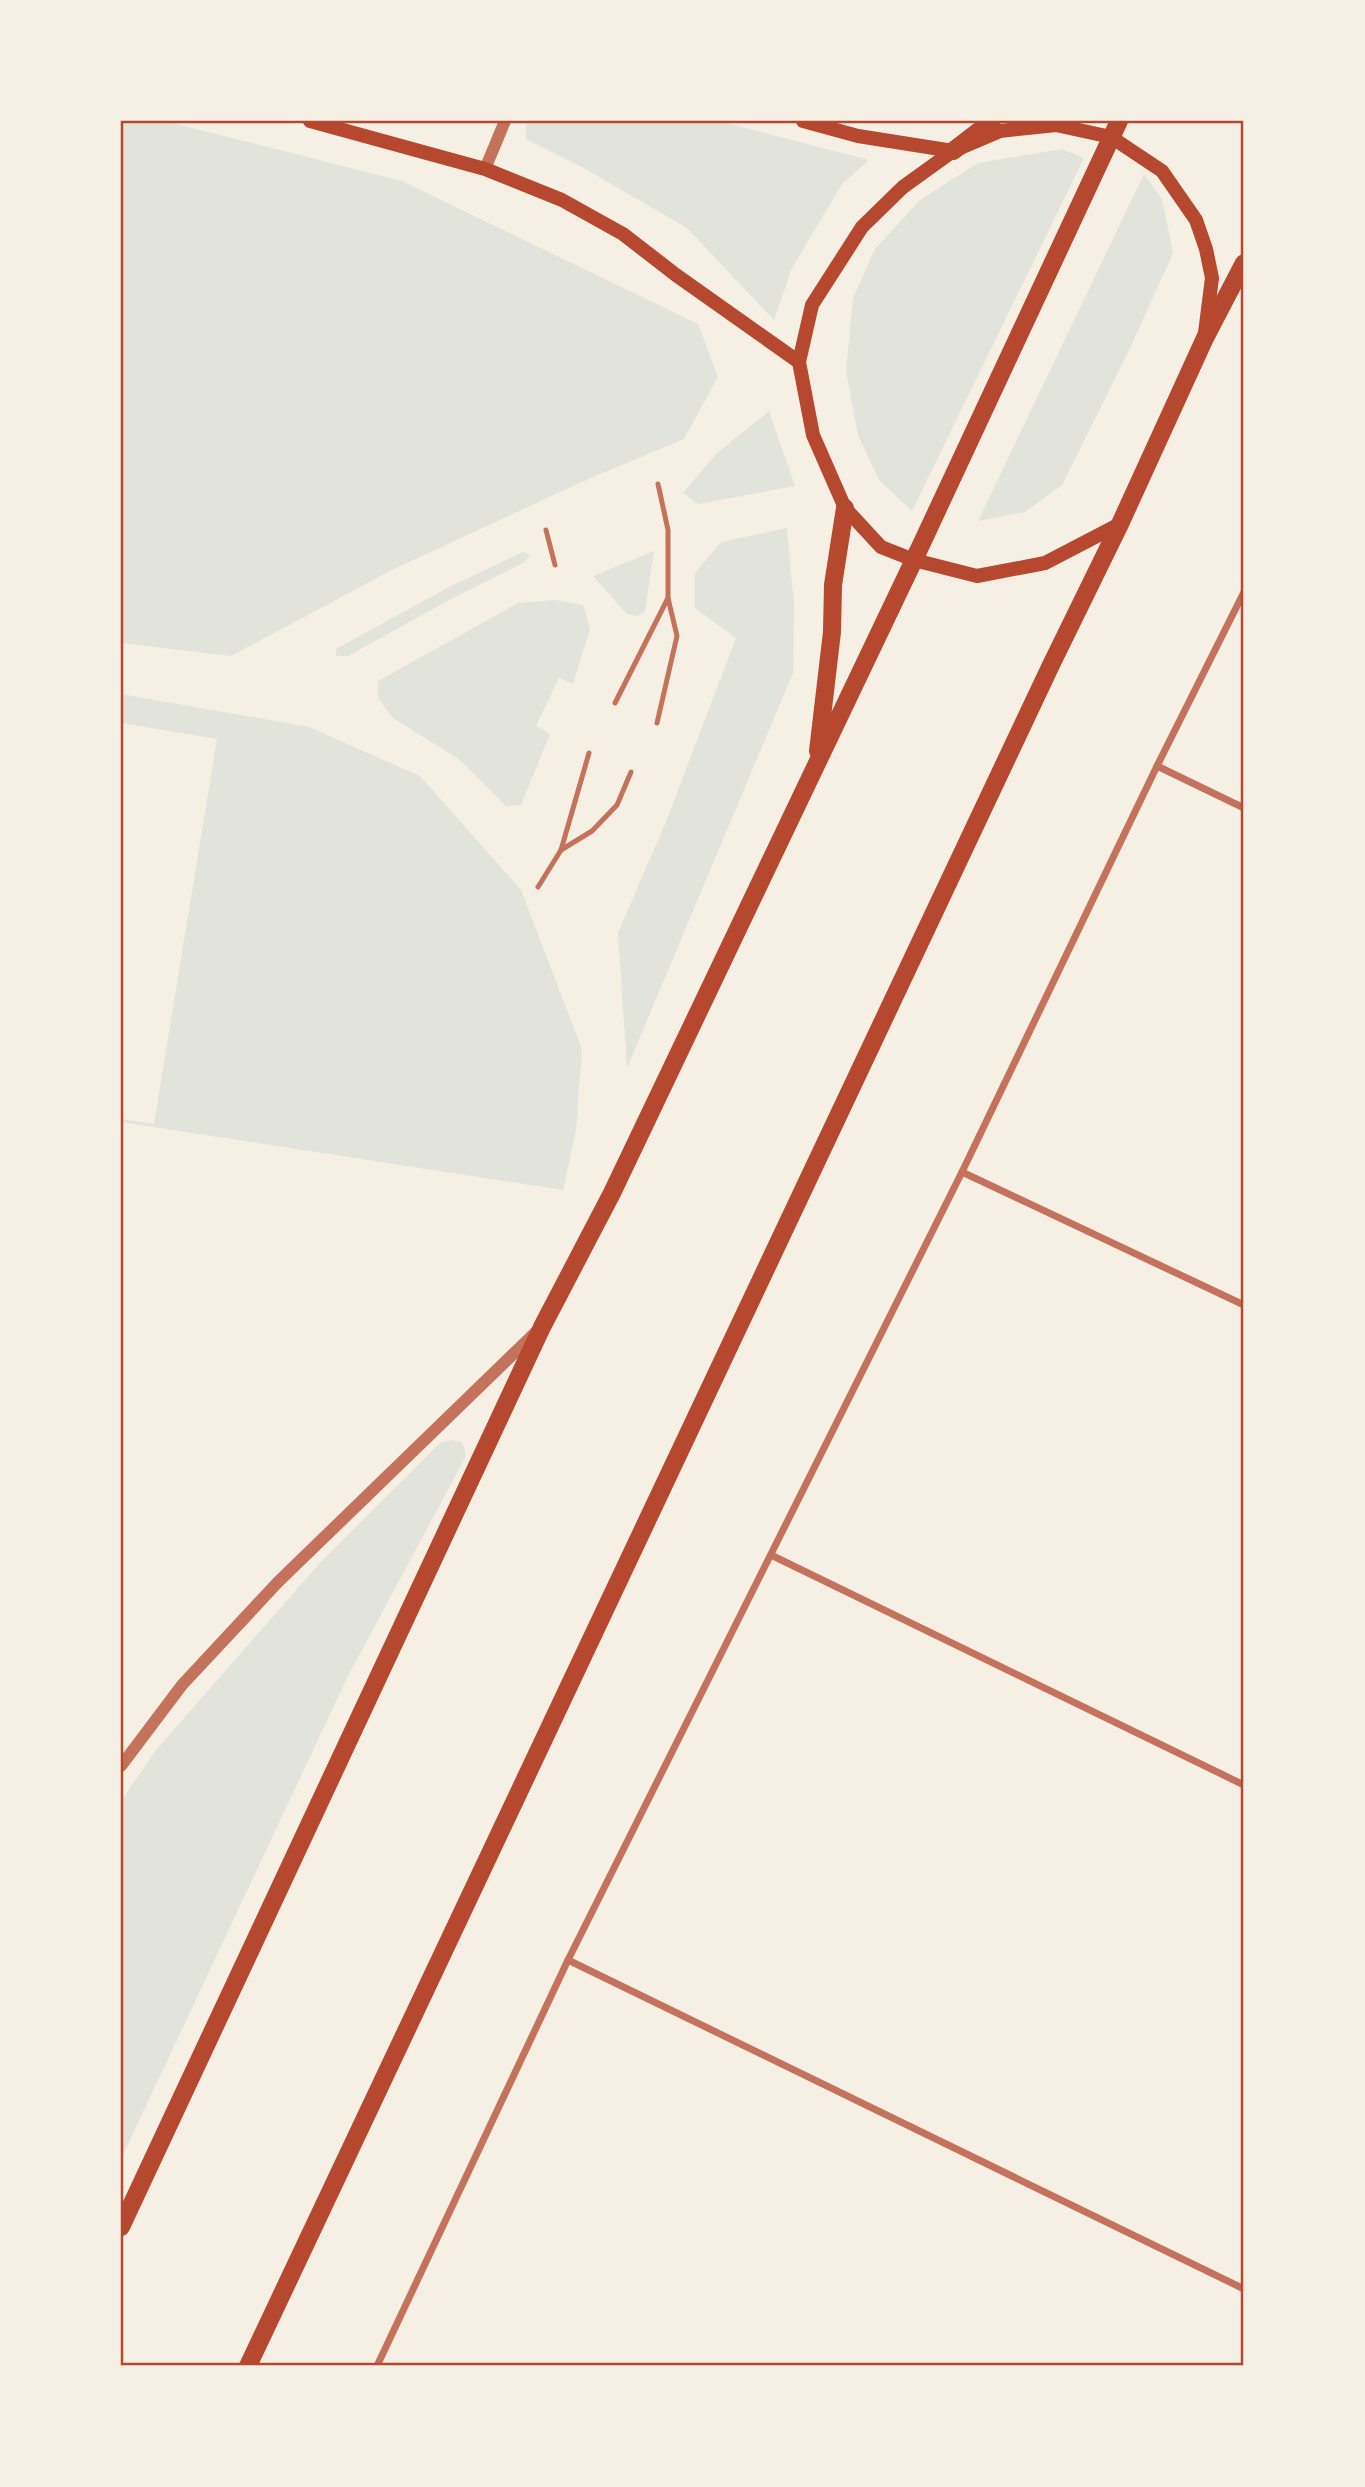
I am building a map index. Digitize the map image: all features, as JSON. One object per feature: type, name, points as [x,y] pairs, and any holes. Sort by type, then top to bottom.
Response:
[{"type":"main road","points":[[310,121],[485,169],[562,200],[624,234],[676,275],[799,362]]},
{"type":"main road","points":[[803,121],[858,136],[953,151],[1000,131],[1056,125],[1111,137],[1161,171],[1196,220],[1212,278],[1205,338]]},
{"type":"main road","points":[[992,121],[903,187],[862,227],[812,305],[799,362],[813,435],[845,508],[881,548],[914,560],[976,576],[1045,564],[1120,524]]},
{"type":"main road","points":[[121,2227],[542,1327],[612,1193],[817,765],[1119,121]]},
{"type":"main road","points":[[248,2366],[1120,524],[1205,338],[1244,262]]},
{"type":"main road","points":[[817,765],[832,632],[833,585],[845,508]]},
{"type":"street","points":[[485,169],[505,121]]},
{"type":"street","points":[[377,2366],[568,1960],[962,1172],[1157,766],[1244,592]]},
{"type":"street","points":[[1157,766],[1244,808]]},
{"type":"street","points":[[962,1172],[1244,1305]]},
{"type":"street","points":[[121,1766],[183,1685],[278,1582],[542,1327]]},
{"type":"street","points":[[771,1555],[1244,1786]]},
{"type":"street","points":[[568,1960],[1244,2289]]},
{"type":"lane","points":[[657,723],[677,636],[667,598],[668,530],[658,484]]},
{"type":"lane","points":[[546,530],[555,565]]},
{"type":"lane","points":[[615,704],[667,598]]},
{"type":"lane","points":[[538,887],[561,850],[589,752]]},
{"type":"lane","points":[[561,850],[592,831],[617,805],[631,772]]},
{"type":"shaded area","points":[[121,121],[165,121],[402,181],[698,324],[718,377],[684,439],[586,480],[392,570],[231,656],[121,643]]},
{"type":"shaded area","points":[[526,121],[719,121],[869,160],[842,184],[791,270],[774,320],[687,228],[580,166],[526,139]]},
{"type":"shaded area","points":[[1062,149],[1084,158],[912,511],[879,480],[858,435],[846,371],[853,298],[875,249],[920,200],[978,163]]},
{"type":"shaded area","points":[[1144,174],[1162,199],[1173,253],[1132,344],[1062,485],[1025,512],[978,521]]},
{"type":"shaded area","points":[[769,411],[795,486],[698,504],[683,493],[716,454]]},
{"type":"shaded area","points":[[787,528],[794,606],[793,673],[627,1068],[618,933],[667,819],[736,638],[695,608],[695,573],[721,542]]},
{"type":"shaded area","points":[[654,551],[645,611],[638,616],[627,614],[593,576]]},
{"type":"shaded area","points":[[523,552],[530,554],[525,562],[348,656],[336,656],[336,649],[449,587]]},
{"type":"shaded area","points":[[555,600],[583,605],[590,629],[573,684],[559,678],[536,726],[550,734],[521,805],[506,806],[460,760],[393,718],[378,698],[378,681],[518,603]]},
{"type":"shaded area","points":[[121,694],[309,727],[420,776],[521,890],[582,1049],[576,1130],[563,1190],[121,1122],[121,1119],[154,1124],[217,739],[121,723]]},
{"type":"shaded area","points":[[450,1440],[461,1442],[465,1449],[465,1458],[348,1676],[121,2159],[121,1801],[156,1750],[318,1565],[440,1443]]}]
